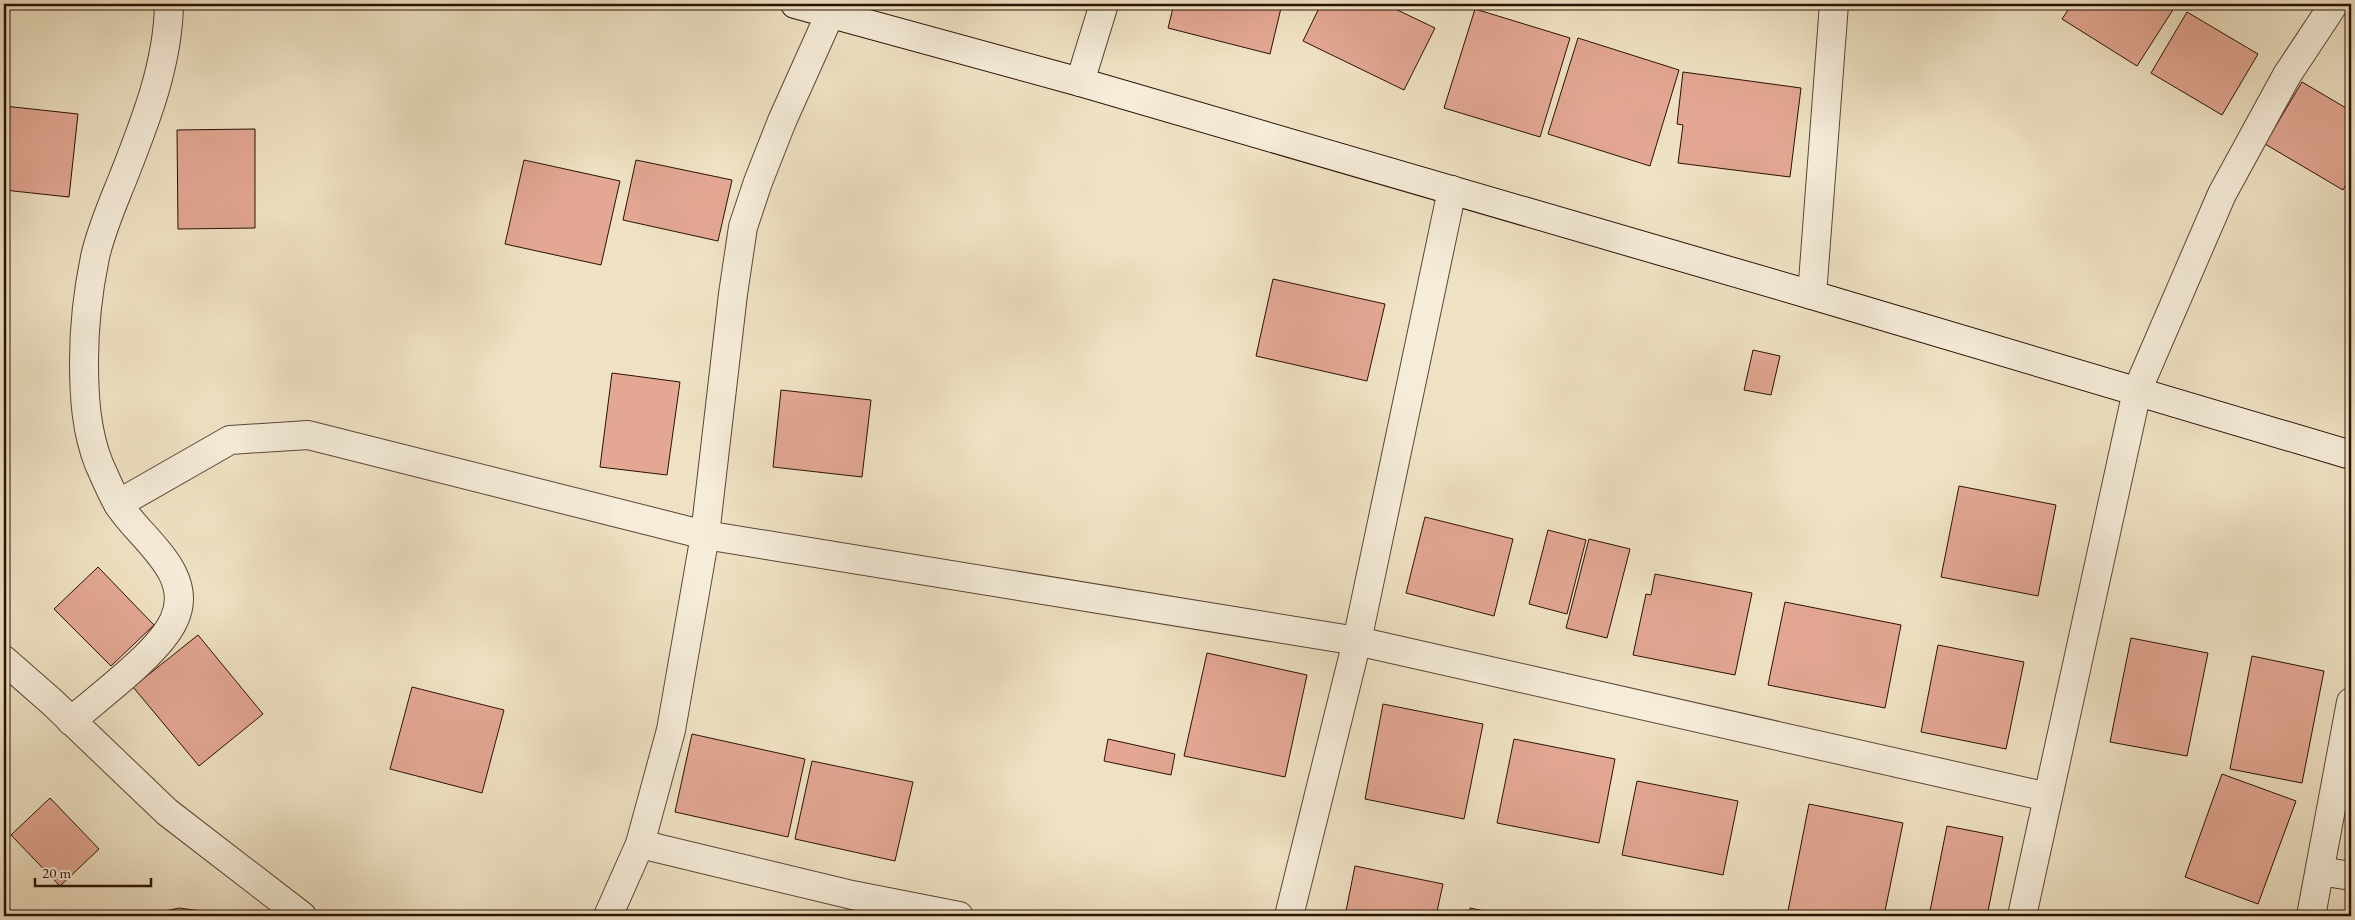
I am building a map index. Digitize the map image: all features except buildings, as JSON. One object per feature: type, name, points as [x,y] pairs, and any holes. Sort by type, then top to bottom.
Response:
[{"type":"street","points":[[71,721],[158,644],[174,620],[180,598],[172,569],[118,504],[99,463],[86,421],[84,361],[88,307],[95,257],[116,196],[147,117],[164,56],[169,4]]},
{"type":"street","points":[[794,4],[1080,82],[1812,294],[2351,455]]},
{"type":"street","points":[[1080,82],[1104,4]]},
{"type":"street","points":[[1812,294],[1834,4]]},
{"type":"street","points":[[2022,916],[2137,391],[2222,194],[2287,75],[2334,4]]},
{"type":"street","points":[[608,916],[640,844],[671,730],[705,535],[743,227],[782,121],[830,14]]},
{"type":"street","points":[[1289,916],[1356,641],[1452,190]]},
{"type":"street","points":[[118,504],[230,440],[308,436],[705,535],[1356,641],[2048,797]]},
{"type":"street","points":[[4,660],[167,812],[302,916]]},
{"type":"street","points":[[2311,916],[2351,702]]},
{"type":"street","points":[[640,844],[926,913],[959,916]]},
{"type":"street","points":[[2320,871],[2351,876]]}]
